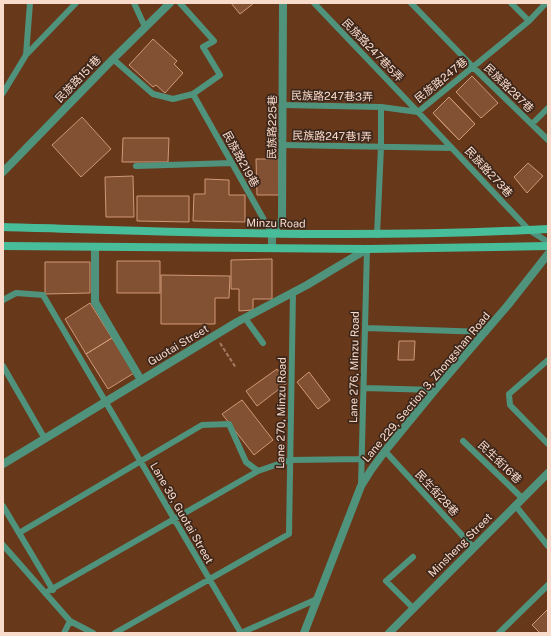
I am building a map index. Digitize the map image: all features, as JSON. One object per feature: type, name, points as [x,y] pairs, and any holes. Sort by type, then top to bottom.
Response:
[{"type":"main road","name":"Minzu Road","points":[[3,228],[377,235],[548,229]]},
{"type":"main road","points":[[3,246],[367,249],[548,246]]},
{"type":"street","name":"民族路151巷","points":[[3,172],[170,3]]},
{"type":"street","name":"民族路225巷","points":[[272,234],[282,220],[283,3]]},
{"type":"street","points":[[272,234],[272,248]]},
{"type":"street","points":[[95,247],[95,302],[141,380]]},
{"type":"street","name":"Guotai Street","points":[[3,464],[245,318],[367,249]]},
{"type":"street","name":"Lane 229, Section 3, Zhongshan Road","points":[[304,633],[361,486],[371,470],[435,390],[486,332],[548,254]]},
{"type":"street","name":"Minsheng Street","points":[[389,633],[548,473]]},
{"type":"lane","points":[[26,55],[30,3]]},
{"type":"lane","points":[[3,93],[26,55],[76,3]]},
{"type":"lane","points":[[134,3],[145,27]]},
{"type":"lane","points":[[113,59],[153,94],[173,99],[193,94],[220,75],[203,47],[214,41],[180,3]]},
{"type":"lane","name":"民族路247巷5弄","points":[[314,3],[418,112]]},
{"type":"lane","name":"民族路287巷","points":[[411,3],[473,67],[548,140]]},
{"type":"lane","points":[[511,3],[529,21]]},
{"type":"lane","name":"民族路247巷","points":[[381,107],[418,112],[529,21],[546,3]]},
{"type":"lane","name":"民族路219巷","points":[[193,94],[272,234]]},
{"type":"lane","name":"民族路247巷3弄","points":[[283,105],[381,107]]},
{"type":"lane","points":[[377,235],[381,147],[381,107]]},
{"type":"lane","points":[[532,124],[548,108]]},
{"type":"lane","name":"民族路273巷","points":[[418,112],[529,230],[548,242]]},
{"type":"lane","name":"民族路247巷1弄","points":[[282,145],[452,148]]},
{"type":"lane","points":[[136,166],[232,164]]},
{"type":"lane","name":"Lane 276, Minzu Road","points":[[361,486],[367,249]]},
{"type":"lane","name":"Lane 270, Minzu Road","points":[[209,579],[290,534],[293,292]]},
{"type":"lane","name":"Lane 39, Guotai Street","points":[[3,300],[16,293],[43,295],[241,633]]},
{"type":"lane","points":[[245,318],[263,343]]},
{"type":"lane","points":[[365,328],[486,332]]},
{"type":"lane","points":[[548,360],[509,394],[510,405],[548,444]]},
{"type":"lane","points":[[3,366],[45,439]]},
{"type":"lane","points":[[364,388],[435,390]]},
{"type":"lane","points":[[19,533],[202,426],[229,424],[246,462],[258,471]]},
{"type":"lane","name":"民生街16巷","points":[[463,441],[522,498]]},
{"type":"lane","name":"民生街28巷","points":[[385,452],[473,547]]},
{"type":"lane","points":[[45,594],[258,471],[290,460],[362,459]]},
{"type":"lane","points":[[515,505],[548,546]]},
{"type":"lane","points":[[3,506],[53,590]]},
{"type":"lane","points":[[3,545],[70,621],[93,633]]},
{"type":"lane","points":[[413,557],[386,581],[413,608]]},
{"type":"lane","points":[[115,633],[209,579]]},
{"type":"lane","points":[[499,633],[548,585]]},
{"type":"lane","points":[[241,633],[317,599]]},
{"type":"lane","points":[[64,633],[70,621]]},
{"type":"path","points":[[215,336],[236,368]]},
{"type":"building","points":[[231,3],[254,3],[240,14]]},
{"type":"building","points":[[153,39],[177,61],[174,64],[183,73],[165,93],[156,85],[153,87],[129,65]]},
{"type":"building","points":[[472,76],[498,103],[481,118],[456,92]]},
{"type":"building","points":[[449,97],[475,124],[459,140],[433,113]]},
{"type":"building","points":[[449,97],[475,124],[459,140],[433,113]]},
{"type":"building","points":[[82,117],[111,149],[81,177],[52,145]]},
{"type":"building","points":[[123,138],[169,138],[168,162],[122,162]]},
{"type":"building","points":[[256,159],[279,159],[279,195],[257,195]]},
{"type":"building","points":[[528,163],[543,176],[527,193],[514,177]]},
{"type":"building","points":[[133,176],[134,217],[106,217],[105,177]]},
{"type":"building","points":[[205,179],[229,180],[229,195],[245,195],[245,222],[193,221],[194,194],[205,194]]},
{"type":"building","points":[[137,196],[189,196],[189,222],[137,221]]},
{"type":"building","points":[[272,259],[272,299],[253,299],[253,310],[239,311],[239,289],[231,289],[231,260]]},
{"type":"building","points":[[117,261],[160,261],[160,293],[117,293]]},
{"type":"building","points":[[45,262],[90,262],[90,293],[45,294]]},
{"type":"building","points":[[161,275],[230,276],[229,298],[215,298],[215,324],[161,324]]},
{"type":"building","points":[[90,303],[112,338],[86,354],[65,319]]},
{"type":"building","points":[[112,338],[134,373],[108,389],[86,354]]},
{"type":"building","points":[[399,341],[415,341],[414,360],[398,360]]},
{"type":"building","points":[[277,369],[287,383],[257,406],[246,391]]},
{"type":"building","points":[[309,372],[330,400],[318,409],[297,382]]},
{"type":"building","points":[[242,400],[273,440],[254,455],[222,414]]},
{"type":"building","points":[[548,609],[548,633],[540,633],[532,625]]}]
